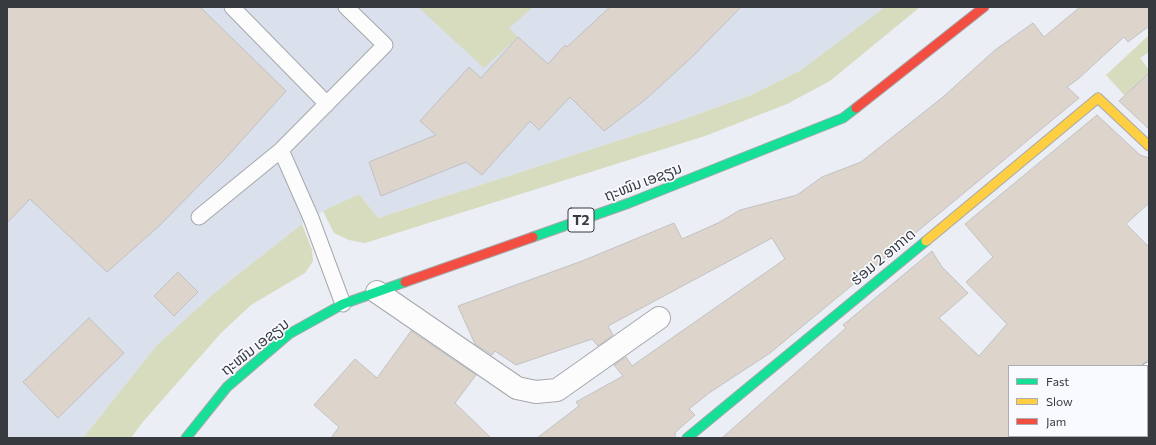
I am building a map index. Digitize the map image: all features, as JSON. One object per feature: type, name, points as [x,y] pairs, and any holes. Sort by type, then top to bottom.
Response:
[{"type":"main road","name":"ຖະໜົນ ເອຊຽນ","points":[[186,438],[227,387],[289,334],[343,304],[628,203],[843,118],[984,7]]},
{"type":"main road","name":"ຮ່ອມ 2 ອາກາດ","points":[[687,438],[1098,98],[1149,146]]},
{"type":"street","points":[[377,292],[517,388],[536,392],[557,390],[659,318]]},
{"type":"lane","points":[[232,7],[327,104]]},
{"type":"lane","points":[[199,217],[281,150],[385,45],[346,7]]},
{"type":"lane","points":[[281,150],[311,218],[343,304]]},
{"type":"shaded area","points":[[7,7],[885,7],[801,70],[751,95],[679,121],[378,218],[359,194],[323,211],[302,224],[212,295],[157,345],[83,438],[7,438]]},
{"type":"green space","points":[[418,7],[533,7],[509,28],[518,37],[484,68]]},
{"type":"green space","points":[[885,7],[920,7],[830,81],[787,104],[705,136],[365,243],[349,240],[334,233],[323,211],[359,194],[378,218],[679,121],[751,95],[801,70]]},
{"type":"green space","points":[[1149,35],[1149,52],[1140,58],[1149,70],[1149,73],[1125,96],[1106,75]]},
{"type":"green space","points":[[302,224],[312,250],[313,261],[305,273],[251,305],[221,333],[142,423],[131,438],[83,438],[157,345],[212,295]]},
{"type":"building","points":[[7,7],[200,7],[286,91],[224,160],[159,226],[107,272],[30,199],[7,223]]},
{"type":"building","points":[[610,7],[741,7],[692,57],[646,99],[604,131],[570,97],[539,130],[530,121],[482,175],[466,162],[381,196],[369,162],[436,135],[420,121],[469,67],[481,78],[518,37],[548,64],[565,45],[567,47]]},
{"type":"building","points":[[1080,7],[1149,7],[1149,26],[1128,42],[1124,37],[1078,79],[1067,87],[1079,98],[770,353],[709,393],[689,409],[695,415],[675,433],[675,438],[537,438],[579,406],[576,402],[623,376],[614,365],[626,357],[632,366],[785,259],[772,238],[608,326],[613,335],[598,346],[592,339],[516,365],[495,351],[492,355],[475,344],[458,306],[582,261],[674,223],[682,239],[718,223],[740,210],[797,195],[822,177],[861,162],[943,97],[995,50],[1033,23],[1044,37]]},
{"type":"building","points":[[1149,73],[1149,129],[1119,101]]},
{"type":"building","points":[[1097,115],[1140,155],[1149,158],[1149,203],[1126,224],[1149,247],[1149,359],[1142,365],[1008,365],[1009,438],[722,438],[846,328],[843,325],[932,251],[942,267],[968,293],[939,318],[979,356],[1007,324],[966,282],[993,257],[965,224]]},
{"type":"building","points":[[178,272],[198,292],[174,316],[154,296]]},
{"type":"building","points":[[89,318],[124,353],[58,418],[23,382]]},
{"type":"building","points":[[411,331],[476,375],[455,403],[491,438],[331,438],[339,427],[314,405],[355,359],[377,378]]},
{"type":"traffic: fast","points":[[533,237],[629,203],[843,118],[856,108]]},
{"type":"traffic: fast","points":[[687,438],[926,241]]},
{"type":"traffic: fast","points":[[186,438],[227,387],[289,334],[343,304],[405,282]]},
{"type":"traffic: slow","points":[[926,241],[1098,98],[1149,146]]},
{"type":"traffic: jam","points":[[856,108],[984,7]]},
{"type":"traffic: jam","points":[[405,282],[533,237]]}]
